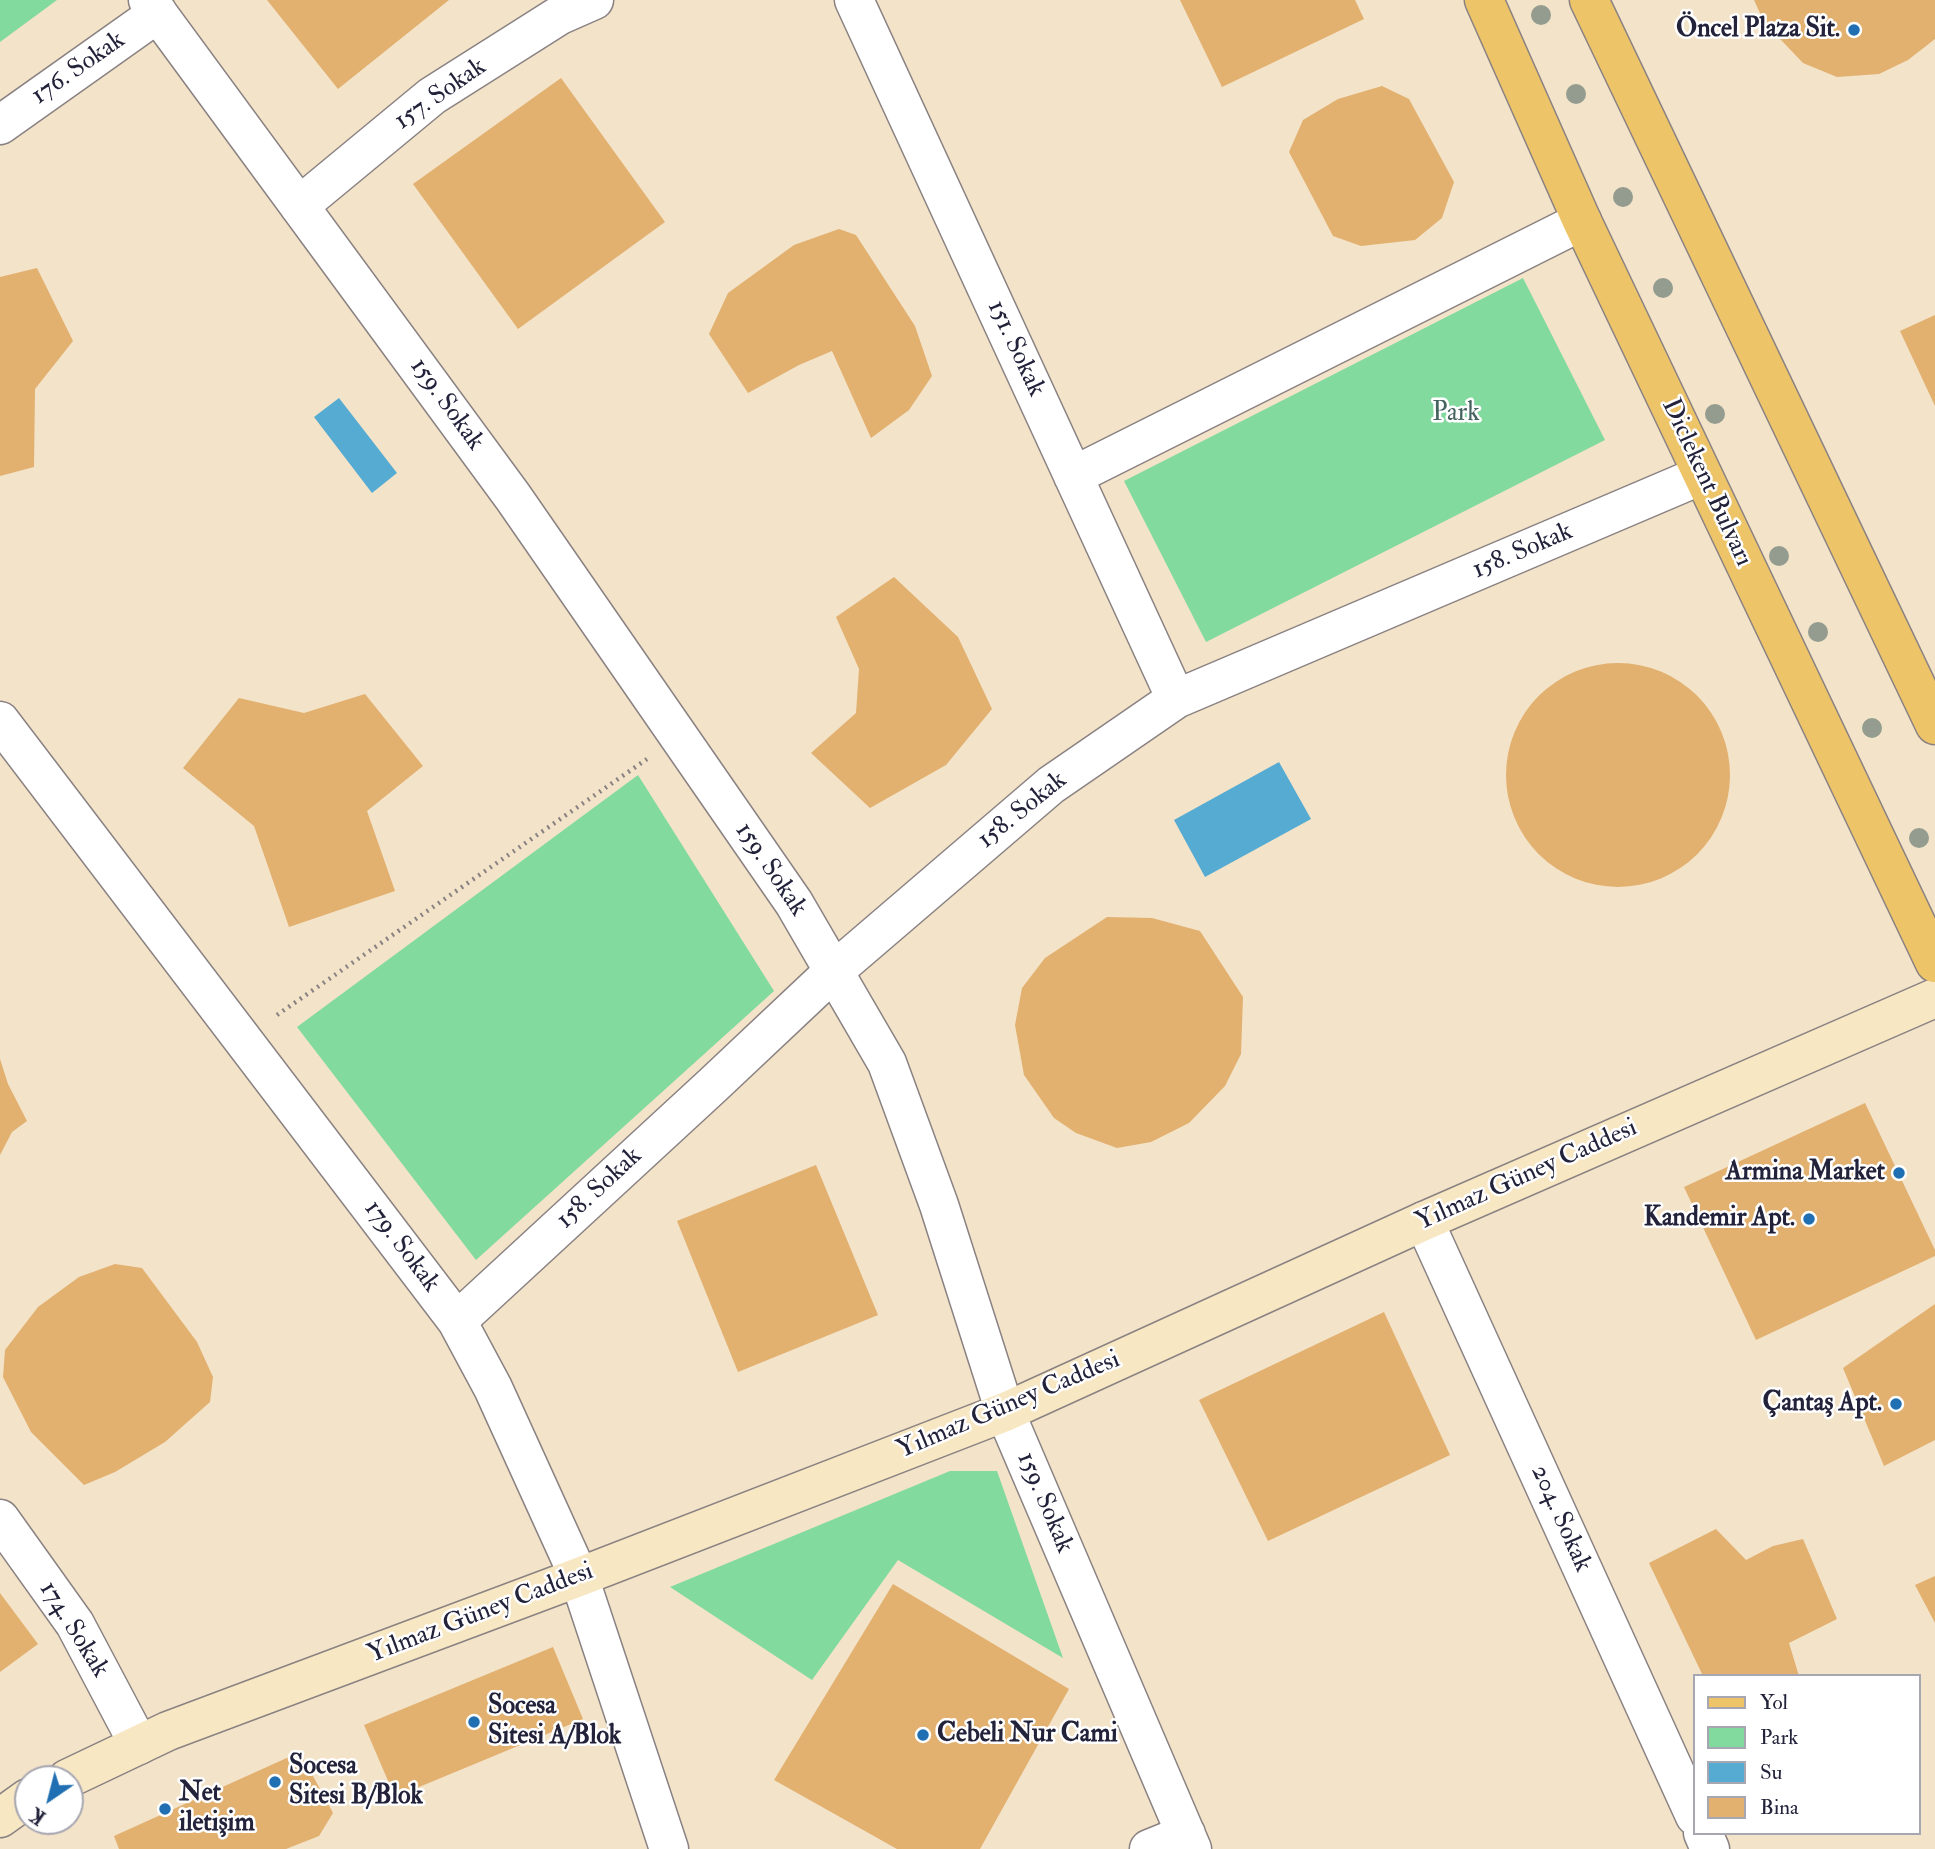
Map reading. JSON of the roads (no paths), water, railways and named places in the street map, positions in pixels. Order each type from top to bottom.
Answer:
[{"type":"main road","name":"Diclekent Bulvarı","points":[[1484,0],[1582,221],[1935,963]]},
{"type":"main road","points":[[1589,0],[1935,725]]},
{"type":"street","name":"157. Sokak","points":[[299,206],[432,96],[560,15],[594,0]]},
{"type":"street","name":"151. Sokak","points":[[854,0],[1176,699]]},
{"type":"street","name":"159. Sokak","points":[[153,7],[513,497],[794,903],[887,1063],[939,1205],[1005,1412],[1189,1842]]},
{"type":"street","name":"176. Sokak","points":[[0,125],[153,7]]},
{"type":"street","points":[[1073,475],[1582,221]]},
{"type":"street","name":"158. Sokak","points":[[457,1321],[834,971],[1051,785],[1176,699],[1702,475]]},
{"type":"street","name":"179. Sokak","points":[[0,721],[457,1321],[493,1388],[579,1577],[669,1849]]},
{"type":"street","name":"Yılmaz Güney Caddesi","points":[[84,1771],[168,1731],[579,1577],[1005,1412],[1424,1221],[1935,998]]},
{"type":"street","name":"204. Sokak","points":[[1424,1221],[1694,1814]]},
{"type":"street","name":"174. Sokak","points":[[0,1519],[75,1624],[139,1745]]},
{"type":"street","points":[[1149,1849],[1189,1842]]},
{"type":"water","points":[[339,398],[397,473],[372,493],[314,417]]},
{"type":"water","points":[[1279,762],[1311,819],[1205,877],[1174,820]]},
{"type":"place","name":"Öncel Plaza Sit.","points":[[1854,30]]},
{"type":"place","name":"Armina Market","points":[[1899,1173]]},
{"type":"place","name":"Kandemir Apt.","points":[[1809,1219]]},
{"type":"place","name":"Çantaş Apt.","points":[[1896,1404]]},
{"type":"place","name":"Socesa Sitesi A/Blok","points":[[474,1722]]},
{"type":"place","name":"Cebeli Nur Cami","points":[[923,1735]]},
{"type":"place","name":"Socesa Sitesi B/Blok","points":[[275,1782]]},
{"type":"place","name":"Net iletişim","points":[[165,1809]]},
{"type":"park label","name":"Park","points":[[1456,414]]}]
